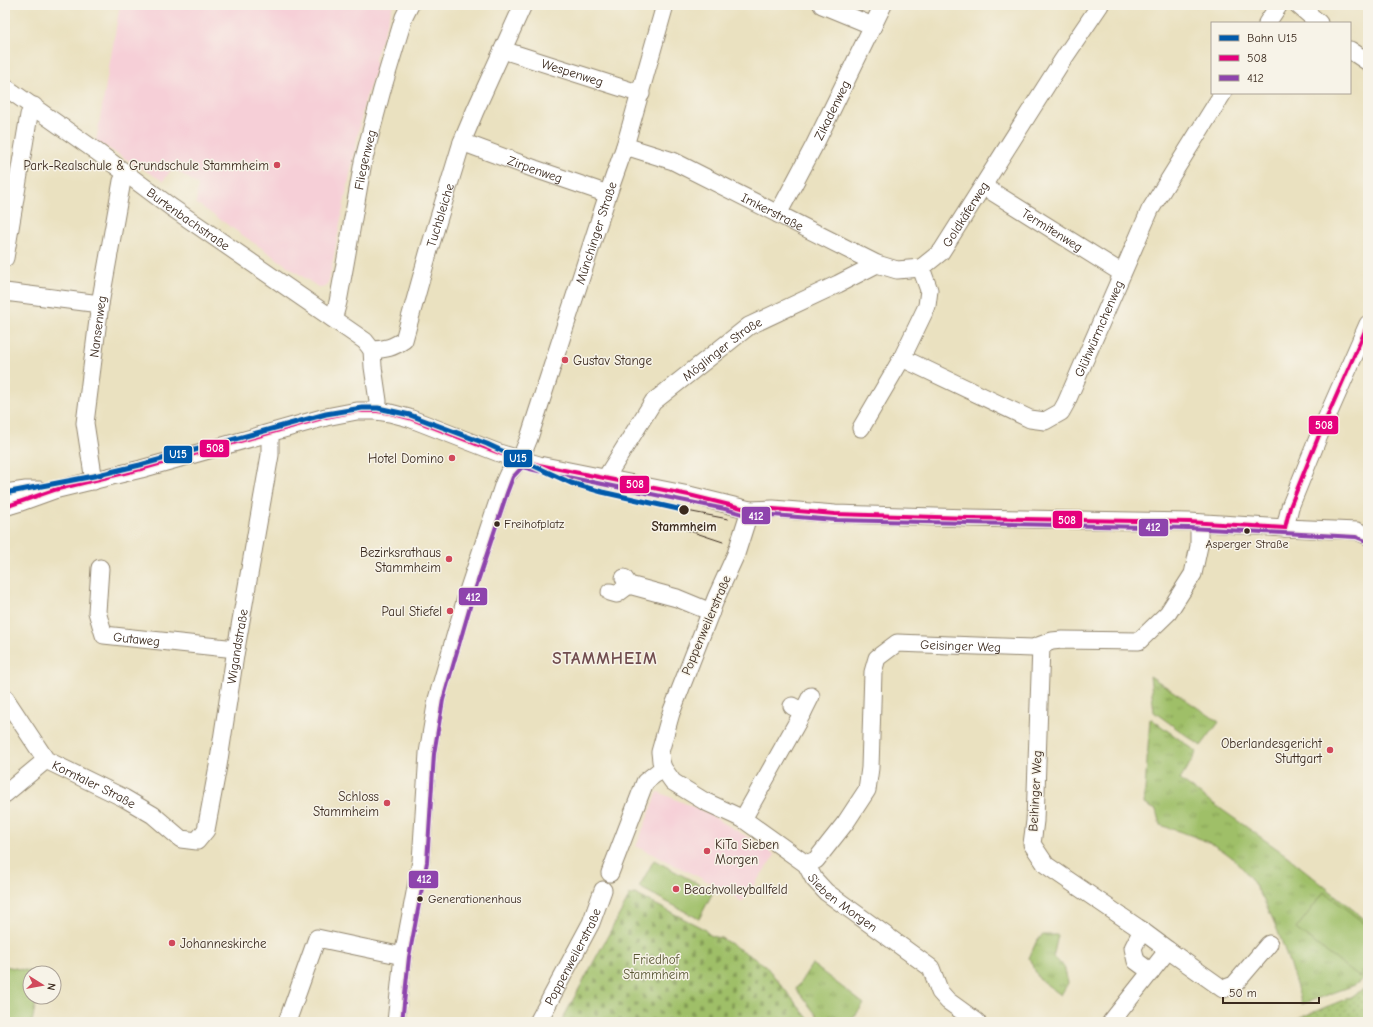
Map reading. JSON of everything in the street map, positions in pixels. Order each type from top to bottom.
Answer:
[{"type":"street","name":"Fliegenweg","points":[[332,318],[335,313],[341,287],[363,162],[382,90],[404,17],[410,5]]},
{"type":"street","name":"Tuchbleiche","points":[[372,350],[389,348],[404,340],[429,250],[462,142],[523,5]]},
{"type":"street","name":"Münchinger Straße","points":[[396,1022],[403,956],[421,862],[428,753],[437,699],[468,591],[501,491],[508,474],[520,460],[529,438],[625,146],[641,94],[665,5]]},
{"type":"street","points":[[822,5],[873,26]]},
{"type":"street","name":"Zikadenweg","points":[[778,214],[814,146],[883,5]]},
{"type":"street","name":"Goldkäferweg","points":[[921,268],[941,252],[1062,61],[1100,5]]},
{"type":"street","points":[[1268,22],[1279,5]]},
{"type":"street","points":[[1298,5],[1318,22]]},
{"type":"street","name":"Wespenweg","points":[[504,50],[641,94]]},
{"type":"street","points":[[1351,51],[1368,62]]},
{"type":"street","name":"Burtenbachstraße","points":[[5,87],[34,106],[171,207],[365,341],[372,350]]},
{"type":"street","name":"Glühwürmchenweg","points":[[902,358],[1030,419],[1045,421],[1061,412],[1095,339],[1150,210],[1222,94]]},
{"type":"street","points":[[5,258],[29,115],[34,106]]},
{"type":"street","name":"Zirpenweg","points":[[462,142],[535,170],[608,194]]},
{"type":"street","name":"Imkerstraße","points":[[625,146],[673,161],[877,264],[897,270],[921,268]]},
{"type":"street","name":"Nansenweg","points":[[94,481],[84,423],[100,304],[122,181],[127,174]]},
{"type":"street","name":"Termitenweg","points":[[983,186],[1122,273]]},
{"type":"street","name":"Möglinger Straße","points":[[605,479],[653,402],[749,326],[877,264]]},
{"type":"street","points":[[861,428],[902,358],[927,306],[929,290],[921,268]]},
{"type":"street","points":[[5,292],[100,304]]},
{"type":"street","points":[[1285,528],[1290,507],[1317,440],[1368,324]]},
{"type":"street","points":[[372,350],[378,401],[377,411]]},
{"type":"street","points":[[5,507],[54,490],[94,481],[270,433],[348,413],[377,411],[410,418],[520,460],[605,479],[689,495],[750,510],[773,509],[835,514],[969,518],[1200,523],[1357,531],[1368,536]]},
{"type":"street","name":"Wigandstraße","points":[[181,839],[197,841],[206,830],[270,455],[270,433]]},
{"type":"street","points":[[5,493],[26,490],[54,490]]},
{"type":"street","name":"Poppenweilerstraße","points":[[663,768],[660,752],[662,740],[672,709],[736,554],[750,510]]},
{"type":"street","name":"Geisinger Weg","points":[[806,864],[816,860],[846,822],[868,790],[873,672],[876,658],[897,643],[1033,648],[1052,641],[1062,640],[1139,641],[1168,613],[1193,574],[1199,546],[1200,523]]},
{"type":"street","name":"Gutaweg","points":[[100,568],[97,612],[104,634],[236,649]]},
{"type":"street","points":[[610,592],[616,594],[626,581],[677,598],[711,612]]},
{"type":"street","name":"Beihinger Weg","points":[[1041,646],[1035,821],[1032,844],[1046,865],[1142,930]]},
{"type":"street","points":[[743,819],[797,709],[811,696]]},
{"type":"street","name":"Korntaler Straße","points":[[5,698],[46,760],[124,798],[153,815],[181,839]]},
{"type":"street","points":[[5,794],[46,760]]},
{"type":"street","points":[[610,873],[645,782],[663,768]]},
{"type":"street","name":"Sieben Morgen","points":[[663,768],[673,782],[690,793],[743,819],[806,864],[814,879],[826,892],[931,968],[940,992],[948,1001],[977,1022]]},
{"type":"street","name":"Poppenweilerstraße","points":[[538,1022],[591,923],[603,890]]},
{"type":"street","points":[[1151,972],[1136,961],[1133,948],[1142,930],[1223,989],[1234,985],[1269,944]]},
{"type":"street","points":[[287,1022],[317,938],[403,956]]},
{"type":"street","points":[[1111,1022],[1168,950]]},
{"type":"shaded area","name":"Park-Realschule & Grundschule Stammheim","points":[[120,5],[393,5],[375,59],[376,68],[364,104],[329,280],[326,286],[322,288],[318,287],[196,203],[198,185],[173,168],[163,181],[96,141]]},
{"type":"shaded area","name":"KiTa Sieben Morgen","points":[[658,792],[705,812],[775,855],[742,902],[723,889],[636,846]]},
{"type":"green space","points":[[1150,676],[1219,722],[1201,746],[1154,712]]},
{"type":"green space","points":[[1150,718],[1197,752],[1180,780],[1286,855],[1368,922],[1368,975],[1355,985],[1302,1004],[1282,942],[1263,898],[1251,879],[1237,863],[1222,850],[1208,842],[1160,825],[1156,810],[1144,804]]},
{"type":"green space","name":"Beachvolleyballfeld","points":[[654,860],[713,892],[699,919],[639,887]]},
{"type":"green space","points":[[1324,892],[1368,926],[1368,965],[1359,977],[1296,929]]},
{"type":"green space","name":"Friedhof Stammheim","points":[[635,894],[704,929],[711,935],[721,938],[765,965],[811,1022],[561,1022],[630,895]]},
{"type":"green space","points":[[1043,935],[1058,935],[1053,958],[1064,966],[1068,983],[1061,995],[1039,979],[1029,958],[1037,940]]},
{"type":"green space","points":[[812,964],[864,1004],[850,1022],[822,1022],[796,989]]},
{"type":"green space","points":[[5,966],[22,970],[22,1005],[35,1005],[32,1022],[5,1022]]},
{"type":"green space","points":[[1368,987],[1368,1022],[1295,1022],[1299,1018],[1348,998]]},
{"type":"tram line","points":[[687,511],[728,519]]},
{"type":"tram line","points":[[681,528],[723,542]]},
{"type":"rail line","name":"U15","points":[[5,493],[94,476],[140,465],[326,414],[362,408],[378,408],[410,415],[487,444],[571,483],[602,492],[687,511]]},
{"type":"transit line","name":"508","points":[[1285,528],[1290,507],[1320,433],[1368,324]]},
{"type":"transit line","name":"508","points":[[5,507],[54,490],[141,469],[326,417],[357,411],[377,411],[409,418],[499,453],[539,465],[689,495],[750,510],[773,509],[835,514],[969,518],[1189,522],[1285,528]]},
{"type":"transit line","name":"412","points":[[402,1022],[409,957],[427,862],[434,754],[443,700],[474,593],[507,493],[513,477],[525,464]]},
{"type":"transit line","name":"412","points":[[518,466],[725,509],[750,516],[773,515],[835,520],[1189,528],[1356,537],[1366,541]]},
{"type":"place","name":"Park-Realschule & Grundschule Stammheim","points":[[277,165]]},
{"type":"place","name":"Gustav Stange","points":[[565,360]]},
{"type":"place","name":"Hotel Domino","points":[[452,458]]},
{"type":"place","name":"Stammheim","points":[[684,510]]},
{"type":"place","name":"Freihofplatz","points":[[497,524]]},
{"type":"place","name":"Asperger Straße","points":[[1247,531]]},
{"type":"place","name":"Bezirksrathaus Stammheim","points":[[449,559]]},
{"type":"place","name":"Paul Stiefel","points":[[450,611]]},
{"type":"place","name":"Oberlandesgericht Stuttgart","points":[[1330,750]]},
{"type":"place","name":"Schloss Stammheim","points":[[387,803]]},
{"type":"place","name":"KiTa Sieben Morgen","points":[[707,851]]},
{"type":"place","name":"Beachvolleyballfeld","points":[[676,889]]},
{"type":"place","name":"Generationenhaus","points":[[420,899]]},
{"type":"place","name":"Johanneskirche","points":[[172,943]]},
{"type":"district","name":"STAMMHEIM","points":[[605,658]]}]
